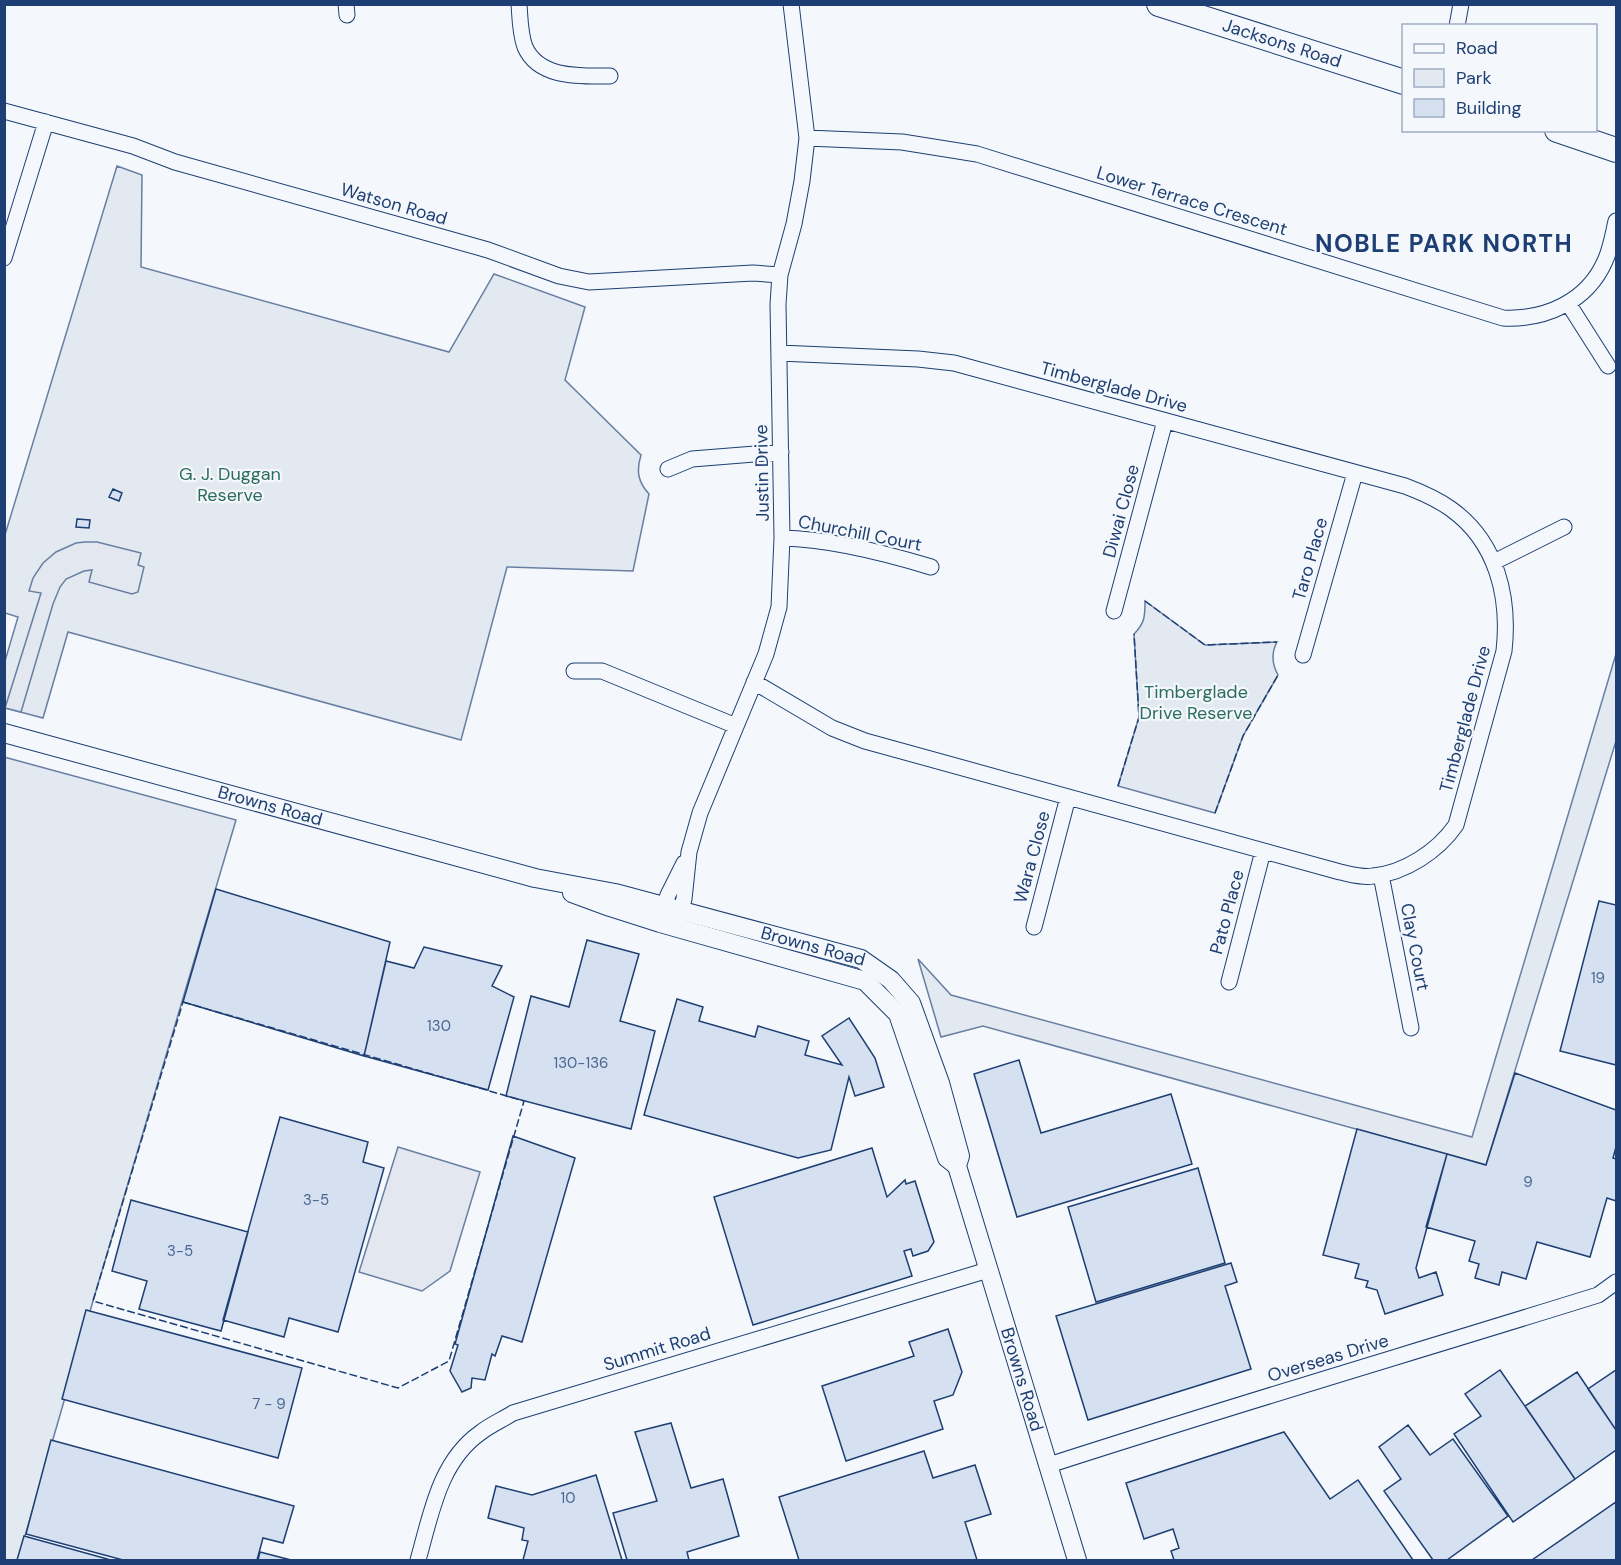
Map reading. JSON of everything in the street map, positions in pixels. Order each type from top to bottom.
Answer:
[{"type":"main road","name":"Jacksons Road","points":[[1159,4],[1402,81]]},
{"type":"main road","points":[[1563,132],[1617,150]]},
{"type":"street","points":[[519,4],[525,48],[542,66],[569,75],[610,76]]},
{"type":"street","name":"Justin Drive","points":[[670,917],[700,813],[766,654],[779,607],[782,538],[780,275],[794,224],[807,138],[791,4]]},
{"type":"street","name":"Watson Road","points":[[4,111],[133,146],[175,162],[488,250],[559,276],[589,282],[753,273],[780,275]]},
{"type":"street","points":[[4,258],[46,122]]},
{"type":"street","name":"Lower Terrace Crescent","points":[[807,138],[902,142],[977,154],[1503,318],[1533,318],[1568,303],[1581,294],[1606,259],[1617,221]]},
{"type":"street","points":[[1568,303],[1608,366]]},
{"type":"street","name":"Timberglade Drive","points":[[754,682],[850,737],[1361,876],[1381,874],[1407,865],[1431,851],[1449,834],[1460,815],[1504,651],[1506,633],[1504,595],[1494,562],[1484,544],[1451,509],[1405,486],[954,363],[918,359],[779,353]]},
{"type":"street","name":"Diwai Close","points":[[1114,611],[1165,422]]},
{"type":"street","points":[[668,469],[692,459],[781,452]]},
{"type":"street","name":"Taro Place","points":[[1303,656],[1355,473]]},
{"type":"street","points":[[1494,562],[1564,527]]},
{"type":"street","name":"Churchill Court","points":[[782,538],[814,540],[905,559],[931,567]]},
{"type":"street","points":[[574,671],[602,671],[736,726]]},
{"type":"street","name":"Browns Road","points":[[4,733],[535,878],[615,893],[670,917],[861,959],[891,980],[911,1003],[940,1083],[960,1156],[957,1166],[1077,1560]]},
{"type":"street","name":"Wara Close","points":[[1034,927],[1068,797]]},
{"type":"street","name":"Pato Place","points":[[1229,982],[1263,851]]},
{"type":"street","name":"Clay Court","points":[[1381,874],[1411,1028]]},
{"type":"street","name":"Summit Road","points":[[418,1560],[438,1489],[456,1456],[479,1433],[513,1413],[988,1270]]},
{"type":"street","name":"Overseas Drive","points":[[1049,1465],[1181,1422],[1342,1375],[1598,1295],[1617,1282]]},
{"type":"green space","name":"G. J. Duggan Reserve","points":[[117,166],[142,175],[141,267],[449,352],[494,274],[585,307],[565,380],[641,455],[639,476],[649,494],[633,571],[507,567],[461,740],[68,632],[43,718],[5,708],[5,661],[18,617],[5,613],[4,538]]},
{"type":"green space","name":"Timberglade Drive Reserve","points":[[1145,601],[1205,645],[1277,642],[1273,658],[1278,675],[1243,736],[1215,813],[1118,786],[1139,717],[1134,634],[1144,619]]},
{"type":"green space","points":[[1616,654],[1616,741],[1486,1165],[983,1026],[941,1037],[918,959],[951,995],[1472,1137]]},
{"type":"green space","points":[[4,757],[236,820],[18,1560],[4,1560]]},
{"type":"shaded area","points":[[97,542],[141,553],[138,565],[144,567],[138,592],[132,594],[89,582],[92,570],[66,579],[53,604],[21,712],[5,708],[41,593],[29,591],[33,578],[43,563],[56,552],[76,543]]},
{"type":"shaded area","points":[[398,1147],[480,1172],[450,1271],[422,1291],[359,1272]]},
{"type":"building","points":[[113,489],[122,493],[119,501],[109,497]]},
{"type":"building","points":[[77,519],[90,520],[89,528],[76,527]]},
{"type":"building","points":[[216,889],[390,942],[364,1056],[183,1002]]},
{"type":"building","points":[[1599,901],[1616,905],[1616,1065],[1560,1051]]},
{"type":"building","points":[[587,940],[639,954],[620,1021],[655,1031],[631,1129],[506,1096],[531,996],[569,1007]]},
{"type":"building","points":[[424,947],[502,966],[492,986],[514,997],[488,1090],[364,1056],[386,961],[414,968]]},
{"type":"building","points":[[677,999],[703,1007],[699,1021],[755,1037],[758,1026],[809,1041],[805,1055],[842,1065],[822,1036],[849,1018],[875,1058],[884,1087],[855,1096],[849,1077],[831,1150],[798,1158],[644,1115]]},
{"type":"building","points":[[1019,1060],[1041,1133],[1171,1094],[1192,1164],[1017,1217],[974,1074]]},
{"type":"building","points":[[1515,1073],[1616,1110],[1616,1147],[1613,1158],[1616,1159],[1616,1201],[1607,1198],[1590,1257],[1537,1242],[1526,1279],[1502,1272],[1499,1285],[1475,1278],[1479,1264],[1469,1261],[1475,1241],[1426,1227],[1447,1154],[1486,1165]]},
{"type":"building","points":[[280,1117],[368,1142],[363,1162],[384,1168],[338,1332],[289,1318],[284,1337],[223,1320]]},
{"type":"building","points":[[1357,1129],[1447,1154],[1416,1268],[1419,1278],[1436,1272],[1443,1295],[1385,1314],[1377,1290],[1366,1287],[1368,1281],[1355,1278],[1359,1264],[1323,1255]]},
{"type":"building","points":[[513,1136],[575,1158],[522,1342],[502,1336],[495,1356],[492,1354],[485,1380],[472,1378],[471,1388],[462,1392],[450,1371],[458,1345],[455,1344]]},
{"type":"building","points":[[872,1148],[887,1197],[905,1180],[906,1184],[915,1181],[934,1242],[928,1251],[913,1256],[911,1249],[904,1251],[912,1276],[753,1325],[714,1197]]},
{"type":"building","points":[[1198,1168],[1225,1263],[1096,1302],[1068,1207]]},
{"type":"building","points":[[131,1200],[248,1232],[221,1331],[139,1309],[147,1281],[112,1271]]},
{"type":"building","points":[[1231,1263],[1237,1282],[1225,1286],[1251,1369],[1088,1420],[1056,1316]]},
{"type":"building","points":[[86,1310],[302,1368],[278,1458],[62,1399]]},
{"type":"building","points":[[948,1329],[962,1372],[953,1395],[934,1401],[943,1429],[846,1461],[822,1386],[914,1356],[909,1342]]},
{"type":"building","points":[[1500,1370],[1575,1479],[1513,1522],[1454,1434],[1481,1416],[1465,1394]]},
{"type":"building","points":[[1616,1370],[1616,1430],[1588,1389]]},
{"type":"building","points":[[1577,1372],[1616,1430],[1616,1450],[1575,1479],[1525,1406]]},
{"type":"building","points":[[671,1423],[691,1488],[723,1479],[739,1536],[687,1552],[689,1560],[627,1560],[613,1513],[657,1501],[635,1432]]},
{"type":"building","points":[[1408,1425],[1430,1455],[1453,1439],[1508,1516],[1447,1560],[1433,1560],[1384,1491],[1401,1479],[1379,1447]]},
{"type":"building","points":[[1284,1432],[1330,1499],[1358,1480],[1413,1560],[1174,1560],[1171,1551],[1179,1548],[1173,1529],[1144,1539],[1126,1483]]},
{"type":"building","points":[[51,1440],[294,1506],[283,1543],[263,1538],[257,1560],[123,1560],[26,1534]]},
{"type":"building","points":[[924,1451],[933,1478],[975,1465],[991,1514],[965,1522],[977,1560],[799,1560],[779,1497]]},
{"type":"building","points":[[596,1475],[622,1560],[523,1560],[528,1541],[522,1540],[524,1528],[488,1518],[496,1486],[532,1495]]},
{"type":"building","points":[[1616,1502],[1616,1560],[1532,1560]]},
{"type":"building","points":[[24,1536],[111,1560],[17,1560]]},
{"type":"building","points":[[260,1552],[291,1560],[258,1560]]},
{"type":"fence","points":[[1145,601],[1205,645],[1277,642]]},
{"type":"fence","points":[[1118,786],[1139,717],[1134,634]]},
{"type":"fence","points":[[1215,813],[1243,736],[1278,675]]},
{"type":"fence","points":[[183,1002],[524,1101],[449,1361],[398,1388],[93,1301],[183,1002]]},
{"type":"district","name":"NOBLE PARK NORTH","points":[[1444,244]]}]
